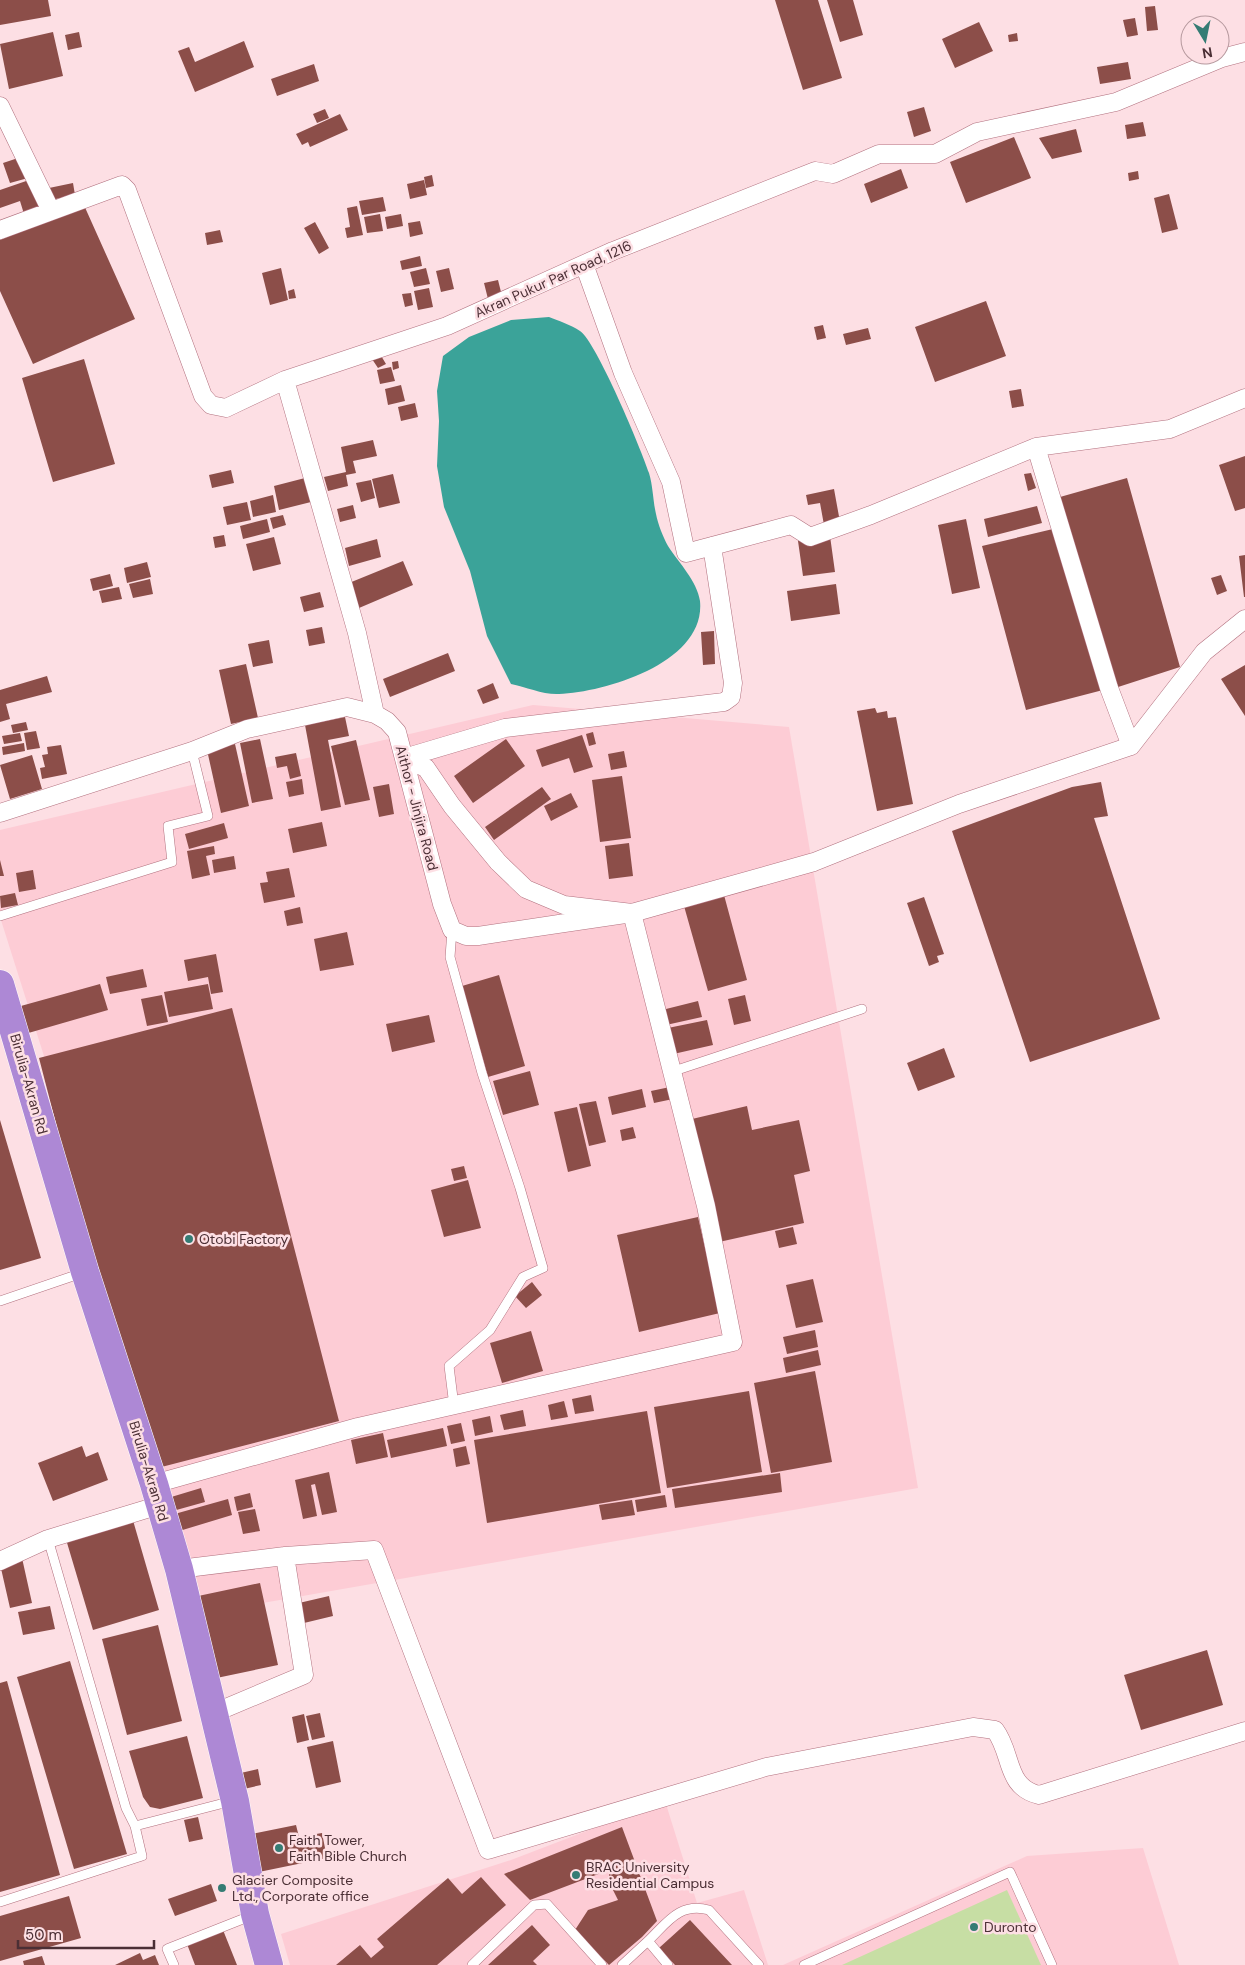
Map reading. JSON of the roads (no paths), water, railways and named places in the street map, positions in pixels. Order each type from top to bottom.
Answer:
[{"type":"highway","name":"Birulia-Akran Rd","points":[[2,997],[85,1272],[157,1494],[179,1569],[235,1801],[255,1914],[269,1965]]},
{"type":"street","name":"Akran Pukur Par Road, 1216","points":[[0,230],[112,187],[122,185],[127,190],[203,396],[211,405],[226,408],[285,380],[447,326],[584,264],[815,171],[833,174],[880,154],[935,154],[977,132],[1116,102],[1222,58],[1245,52]]},
{"type":"street","points":[[0,106],[51,211]]},
{"type":"street","points":[[584,264],[623,373],[671,482],[686,553],[791,525],[810,537],[1036,447],[1170,429],[1245,398]]},
{"type":"street","points":[[285,380],[357,633],[375,714]]},
{"type":"street","points":[[1036,447],[1108,688],[1131,746]]},
{"type":"street","points":[[404,758],[505,728],[724,702],[731,696],[733,683],[712,546]]},
{"type":"street","points":[[452,930],[466,936],[478,936],[632,913],[814,862],[959,804],[1131,746],[1204,652],[1245,619]]},
{"type":"street","name":"Aithor - Jinjira Road","points":[[0,813],[192,751],[247,729],[347,707],[375,714],[387,721],[397,732],[442,904],[452,930]]},
{"type":"street","points":[[404,758],[426,768],[452,806],[498,862],[526,889],[564,905],[632,913]]},
{"type":"street","points":[[0,1561],[157,1494],[358,1427],[733,1342],[706,1206],[632,913]]},
{"type":"street","points":[[179,1569],[284,1556],[374,1550],[488,1850],[766,1767],[973,1727],[995,1730],[1003,1740],[1014,1780],[1025,1792],[1039,1795],[1245,1731]]},
{"type":"street","points":[[214,1713],[304,1675],[284,1556]]},
{"type":"lane","points":[[0,916],[172,862],[168,826],[208,816],[192,751]]},
{"type":"lane","points":[[452,930],[450,957],[482,1072],[520,1188],[543,1268],[523,1277],[490,1330],[449,1366],[454,1406]]},
{"type":"lane","points":[[671,1072],[862,1009]]},
{"type":"lane","points":[[0,1300],[85,1272]]},
{"type":"lane","points":[[0,1902],[142,1856],[135,1826],[126,1808],[48,1539]]},
{"type":"lane","points":[[135,1826],[235,1801]]},
{"type":"lane","points":[[804,1965],[1010,1872],[1052,1965]]},
{"type":"lane","points":[[472,1965],[534,1905],[540,1903],[547,1904],[602,1965]]},
{"type":"lane","points":[[622,1965],[678,1912],[690,1907],[700,1907],[709,1910],[759,1965]]},
{"type":"lane","points":[[174,1965],[167,1949],[255,1914]]},
{"type":"lane","points":[[648,1941],[668,1965]]},
{"type":"water","points":[[549,317],[580,331],[597,354],[645,461],[657,518],[663,535],[668,546],[695,586],[700,601],[698,622],[687,641],[671,657],[650,670],[626,680],[579,692],[559,694],[541,692],[511,684],[487,636],[470,571],[444,507],[437,466],[439,421],[437,391],[443,356],[469,337],[511,320]]},
{"type":"place","name":"Otobi Factory","points":[[189,1239]]},
{"type":"place","name":"Faith Tower, Faith Bible Church","points":[[279,1848]]},
{"type":"place","name":"BRAC University Residential Campus","points":[[576,1875]]},
{"type":"place","name":"Glacier Composite Ltd., Corporate office","points":[[222,1888]]},
{"type":"place","name":"Duronto","points":[[974,1927]]}]
